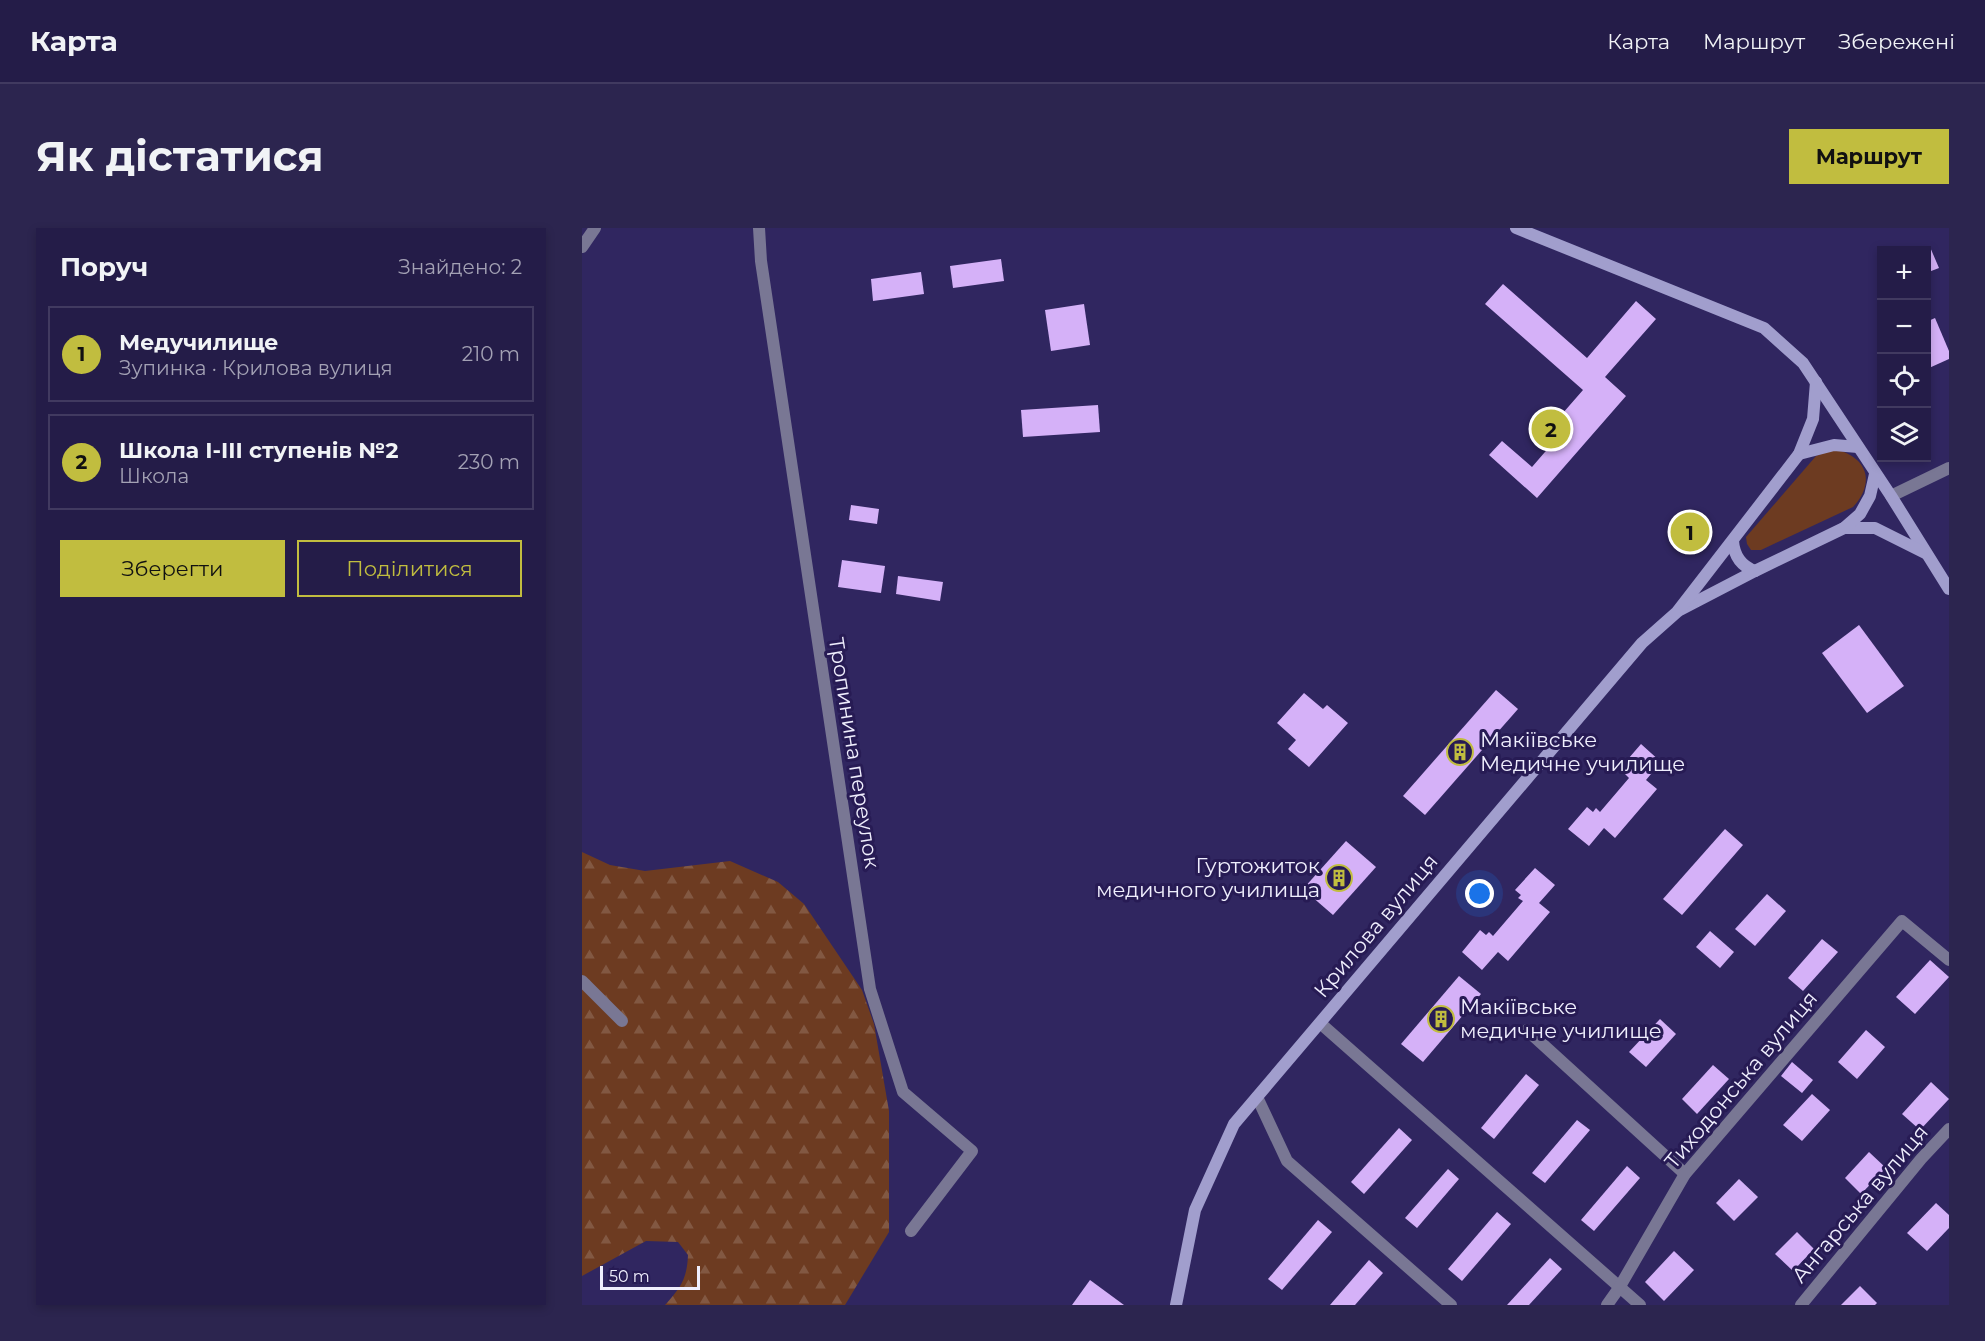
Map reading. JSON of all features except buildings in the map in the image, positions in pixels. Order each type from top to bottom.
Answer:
[{"type":"main road","points":[[1516,228],[1764,328],[1803,363],[1949,589]]},
{"type":"main road","points":[[1677,612],[1799,454],[1813,419],[1816,382]]},
{"type":"main road","points":[[1799,454],[1834,445],[1858,447]]},
{"type":"main road","points":[[1677,612],[1844,528],[1860,514],[1870,496],[1875,474]]},
{"type":"main road","points":[[1844,528],[1875,528],[1926,554]]},
{"type":"main road","points":[[1733,541],[1734,552],[1747,568],[1755,571]]},
{"type":"main road","name":"Крилова вулиця","points":[[1176,1305],[1196,1210],[1234,1124],[1642,643],[1677,612]]},
{"type":"street","points":[[582,247],[595,228]]},
{"type":"street","name":"Тропинина переулок","points":[[759,228],[760,261],[870,989],[903,1092],[972,1152],[911,1231]]},
{"type":"street","points":[[1891,496],[1949,468]]},
{"type":"street","name":"Тиходонська вулиця","points":[[1606,1305],[1619,1288],[1685,1174],[1902,921],[1949,960]]},
{"type":"street","points":[[582,981],[622,1021]]},
{"type":"street","points":[[1320,1023],[1640,1305]]},
{"type":"street","points":[[1527,1030],[1685,1174]]},
{"type":"street","points":[[1257,1097],[1287,1161],[1451,1305]]},
{"type":"street","name":"Ангарська вулиця","points":[[1801,1305],[1921,1159],[1949,1129]]},
{"type":"green space","points":[[1835,449],[1855,458],[1865,472],[1864,489],[1853,507],[1761,550],[1751,550],[1746,537],[1816,456]]},
{"type":"green space","points":[[582,852],[610,865],[645,871],[730,861],[778,882],[804,904],[862,990],[874,1024],[889,1111],[889,1232],[845,1305],[665,1305],[685,1277],[688,1255],[678,1242],[646,1241],[582,1276]]},
{"type":"place","name":"Школа I-III ступенів №2","points":[[1551,429]]},
{"type":"place","name":"Медучилище","points":[[1690,532]]},
{"type":"place","name":"Макіївське Медичне училище","points":[[1460,752]]},
{"type":"place","name":"Гуртожиток медичного училища","points":[[1339,878]]},
{"type":"place","name":"Макіївське медичне училище","points":[[1441,1019]]}]
